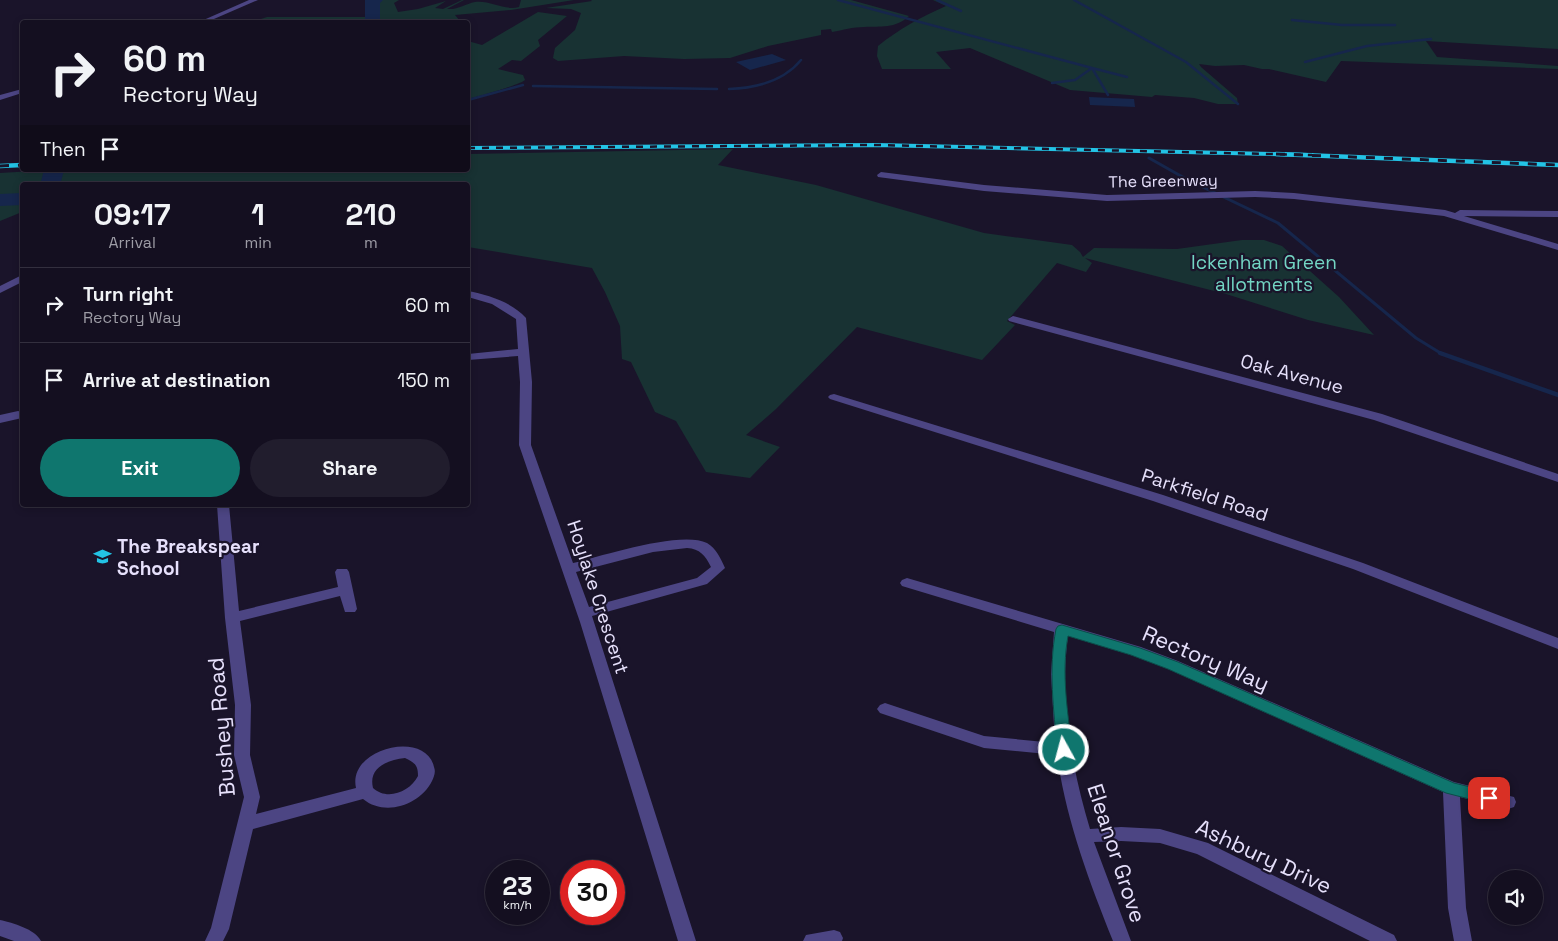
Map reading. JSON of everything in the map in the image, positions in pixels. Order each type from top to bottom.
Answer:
[{"type":"street","points":[[207,20],[255,0]]},
{"type":"street","points":[[0,98],[20,92]]},
{"type":"street","name":"The Greenway","points":[[882,174],[984,188],[1078,196],[1161,198],[1225,194],[1280,195],[1444,213],[1558,214]]},
{"type":"street","name":"The Greenway","points":[[1444,213],[1558,247]]},
{"type":"street","points":[[0,290],[20,279]]},
{"type":"street","name":"Hoylake Crescent","points":[[470,294],[506,305],[521,318],[526,382],[525,445],[584,613],[688,941]]},
{"type":"street","name":"Oak Avenue","points":[[1013,319],[1378,417],[1558,478]]},
{"type":"street","points":[[470,357],[523,352]]},
{"type":"street","name":"Parkfield Road","points":[[834,397],[1158,498],[1358,566],[1558,644]]},
{"type":"street","points":[[0,419],[18,415]]},
{"type":"street","name":"Bushey Road","points":[[214,941],[220,929],[252,797],[242,755],[243,705],[232,618],[224,507]]},
{"type":"street","points":[[569,569],[670,545],[700,545],[713,556],[718,568],[702,581],[584,613]]},
{"type":"street","points":[[342,572],[350,609]]},
{"type":"street","name":"Rectory Way","points":[[907,583],[1136,651],[1173,665],[1452,788],[1508,802]]},
{"type":"street","points":[[232,618],[345,590]]},
{"type":"street","name":"Eleanor Grove","points":[[1062,629],[1058,652],[1058,679],[1064,750],[1084,836],[1122,941]]},
{"type":"street","points":[[885,709],[984,742],[1064,750]]},
{"type":"street","points":[[1452,788],[1457,908],[1463,941]]},
{"type":"street","points":[[246,824],[365,792]]},
{"type":"street","name":"Ashbury Drive","points":[[1084,836],[1150,835],[1182,841],[1202,848],[1388,941]]},
{"type":"street","points":[[0,928],[9,930],[32,941]]},
{"type":"street","points":[[812,941],[834,938]]},
{"type":"green space","points":[[370,0],[399,0],[394,3],[398,12],[418,9],[446,1],[435,8],[443,9],[462,0],[464,0],[447,9],[458,8],[475,2],[486,2],[513,8],[519,7],[521,0],[574,0],[511,10],[455,15],[459,20],[258,20],[267,17],[365,17],[367,3]]},
{"type":"green space","points":[[591,0],[851,0],[909,16],[898,23],[888,26],[832,32],[831,29],[821,30],[821,35],[768,46],[730,58],[684,59],[624,56],[558,61],[553,58],[555,48],[575,30],[581,13],[571,9],[546,8]]},
{"type":"green space","points":[[933,0],[1558,0],[1558,49],[1426,41],[1437,57],[1558,66],[1558,69],[1341,61],[1326,82],[1244,65],[1215,66],[1199,64],[1237,98],[1238,104],[1218,104],[1194,98],[1155,95],[1152,97],[1070,90],[970,48],[936,52],[951,69],[882,69],[877,56],[878,46],[910,24],[946,6]]},
{"type":"green space","points":[[538,12],[567,16],[538,40],[540,46],[521,61],[512,60],[498,69],[523,75],[525,80],[470,98],[470,42],[482,45]]},
{"type":"green space","name":"Ickenham Green allotments","points":[[733,149],[718,165],[816,185],[984,233],[1072,245],[1083,257],[1094,248],[1177,249],[1242,240],[1264,240],[1282,246],[1339,297],[1374,335],[1308,320],[1226,294],[1085,258],[1092,263],[1086,272],[1057,263],[1007,321],[1015,325],[982,360],[857,327],[776,409],[746,435],[780,447],[750,478],[706,472],[676,421],[655,412],[631,362],[622,359],[620,326],[592,268],[470,247],[470,182],[20,182],[20,213],[0,221],[0,173],[470,172],[470,154]]},
{"type":"water","points":[[772,54],[786,60],[750,70],[736,62]]},
{"type":"water","points":[[1089,97],[1134,99],[1135,107],[1090,105]]},
{"type":"waterway","points":[[372,20],[372,1],[376,0]]},
{"type":"waterway","points":[[838,0],[1092,68]]},
{"type":"waterway","points":[[937,0],[961,11]]},
{"type":"waterway","points":[[1074,0],[1186,62],[1238,104]]},
{"type":"waterway","points":[[1292,20],[1342,25],[1395,25]]},
{"type":"waterway","points":[[1305,62],[1367,46],[1431,39]]},
{"type":"waterway","points":[[729,89],[759,85],[777,79],[794,68],[801,60]]},
{"type":"waterway","points":[[1052,83],[1075,80],[1092,68]]},
{"type":"waterway","points":[[1092,68],[1127,77]]},
{"type":"waterway","points":[[1092,68],[1108,95]]},
{"type":"waterway","points":[[470,99],[523,85]]},
{"type":"waterway","points":[[533,86],[717,89]]},
{"type":"waterway","points":[[1149,158],[1188,180],[1278,223],[1416,338],[1441,353]]},
{"type":"waterway","points":[[51,182],[53,172]]},
{"type":"waterway","points":[[0,200],[20,199]]},
{"type":"waterway","points":[[1441,353],[1558,395]]},
{"type":"railway","points":[[470,148],[877,145],[1287,154]]},
{"type":"railway","points":[[1276,154],[1287,154]]},
{"type":"railway","points":[[1287,154],[1312,155]]},
{"type":"railway","points":[[1287,154],[1558,165]]},
{"type":"railway","points":[[0,166],[20,165]]},
{"type":"place","name":"The Breakspear School","points":[[103,557]]},
{"type":"route","points":[[1064,750],[1058,679],[1058,652],[1062,629],[1136,651],[1173,665],[1452,788],[1489,798]]}]
